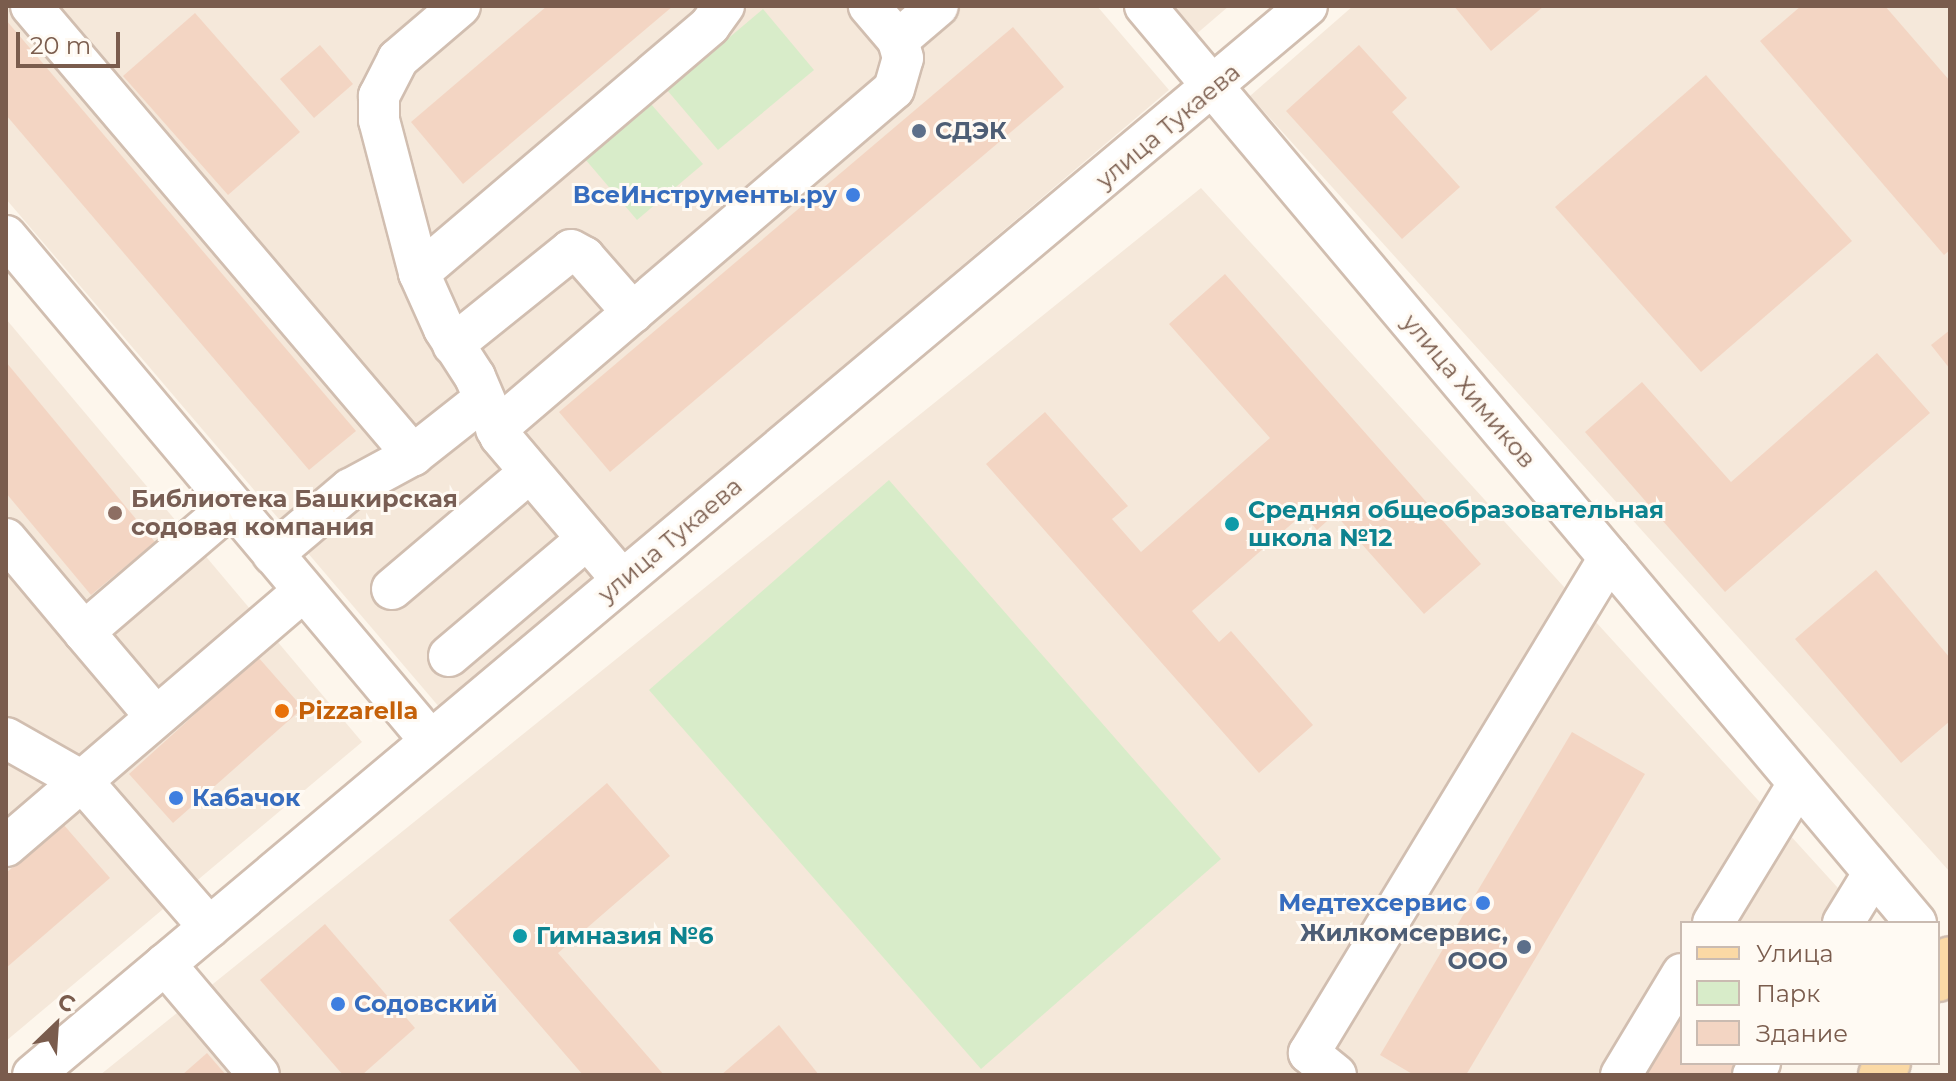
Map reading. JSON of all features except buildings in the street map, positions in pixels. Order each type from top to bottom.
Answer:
[{"type":"street","points":[[460,6],[398,59],[379,96],[379,120],[419,273],[490,414],[530,472],[622,580]]},
{"type":"street","points":[[419,273],[710,25],[724,6]]},
{"type":"street","points":[[273,554],[350,489],[490,414],[633,313],[884,100],[901,74],[898,40],[869,6]]},
{"type":"street","points":[[898,40],[938,6]]},
{"type":"street","name":"улица Химиков","points":[[1145,6],[1914,921]]},
{"type":"street","name":"улица Тукаева","points":[[33,1075],[430,740],[1215,87],[1307,6]]},
{"type":"street","points":[[45,11],[413,455]]},
{"type":"street","points":[[6,236],[430,740]]},
{"type":"street","points":[[453,345],[571,250],[584,257],[633,313]]},
{"type":"street","points":[[392,589],[530,472]]},
{"type":"street","points":[[84,632],[232,505]]},
{"type":"street","points":[[6,539],[156,717]]},
{"type":"street","points":[[449,656],[587,539]]},
{"type":"street","points":[[1336,1075],[1309,1053],[1609,558]]},
{"type":"street","points":[[6,846],[304,591]]},
{"type":"street","points":[[6,738],[82,781],[209,927]]},
{"type":"street","points":[[1714,921],[1798,784]]},
{"type":"street","points":[[1844,921],[1873,874]]},
{"type":"street","points":[[165,964],[259,1075]]},
{"type":"street","points":[[1621,1075],[1680,977]]},
{"type":"shaded area","points":[[6,6],[1097,6],[1169,90],[440,708],[6,199]]},
{"type":"shaded area","points":[[1169,6],[1229,6],[1194,36]]},
{"type":"shaded area","points":[[1353,6],[1950,6],[1950,872],[1250,96]]},
{"type":"shaded area","points":[[1201,188],[1868,921],[1680,921],[1680,1065],[1783,1065],[1777,1075],[100,1075]]},
{"type":"shaded area","points":[[6,319],[362,742],[6,1041]]},
{"type":"green space","points":[[763,9],[814,70],[718,150],[667,90]]},
{"type":"green space","points":[[651,104],[703,164],[637,220],[585,159]]},
{"type":"green space","points":[[889,480],[1221,859],[981,1069],[649,690]]},
{"type":"place","name":"СДЭК","points":[[919,131]]},
{"type":"place","name":"ВсеИнструменты.ру","points":[[853,195]]},
{"type":"place","name":"Библиотека Башкирская содовая компания","points":[[115,513]]},
{"type":"place","name":"Средняя общеобразовательная школа №12","points":[[1232,524]]},
{"type":"place","name":"Pizzarella","points":[[282,711]]},
{"type":"place","name":"Кабачок","points":[[176,798]]},
{"type":"place","name":"Медтехсервис","points":[[1483,903]]},
{"type":"place","name":"Гимназия №6","points":[[520,936]]},
{"type":"place","name":"Жилкомсервис, ООО","points":[[1524,947]]},
{"type":"place","name":"Содовский","points":[[338,1004]]}]
